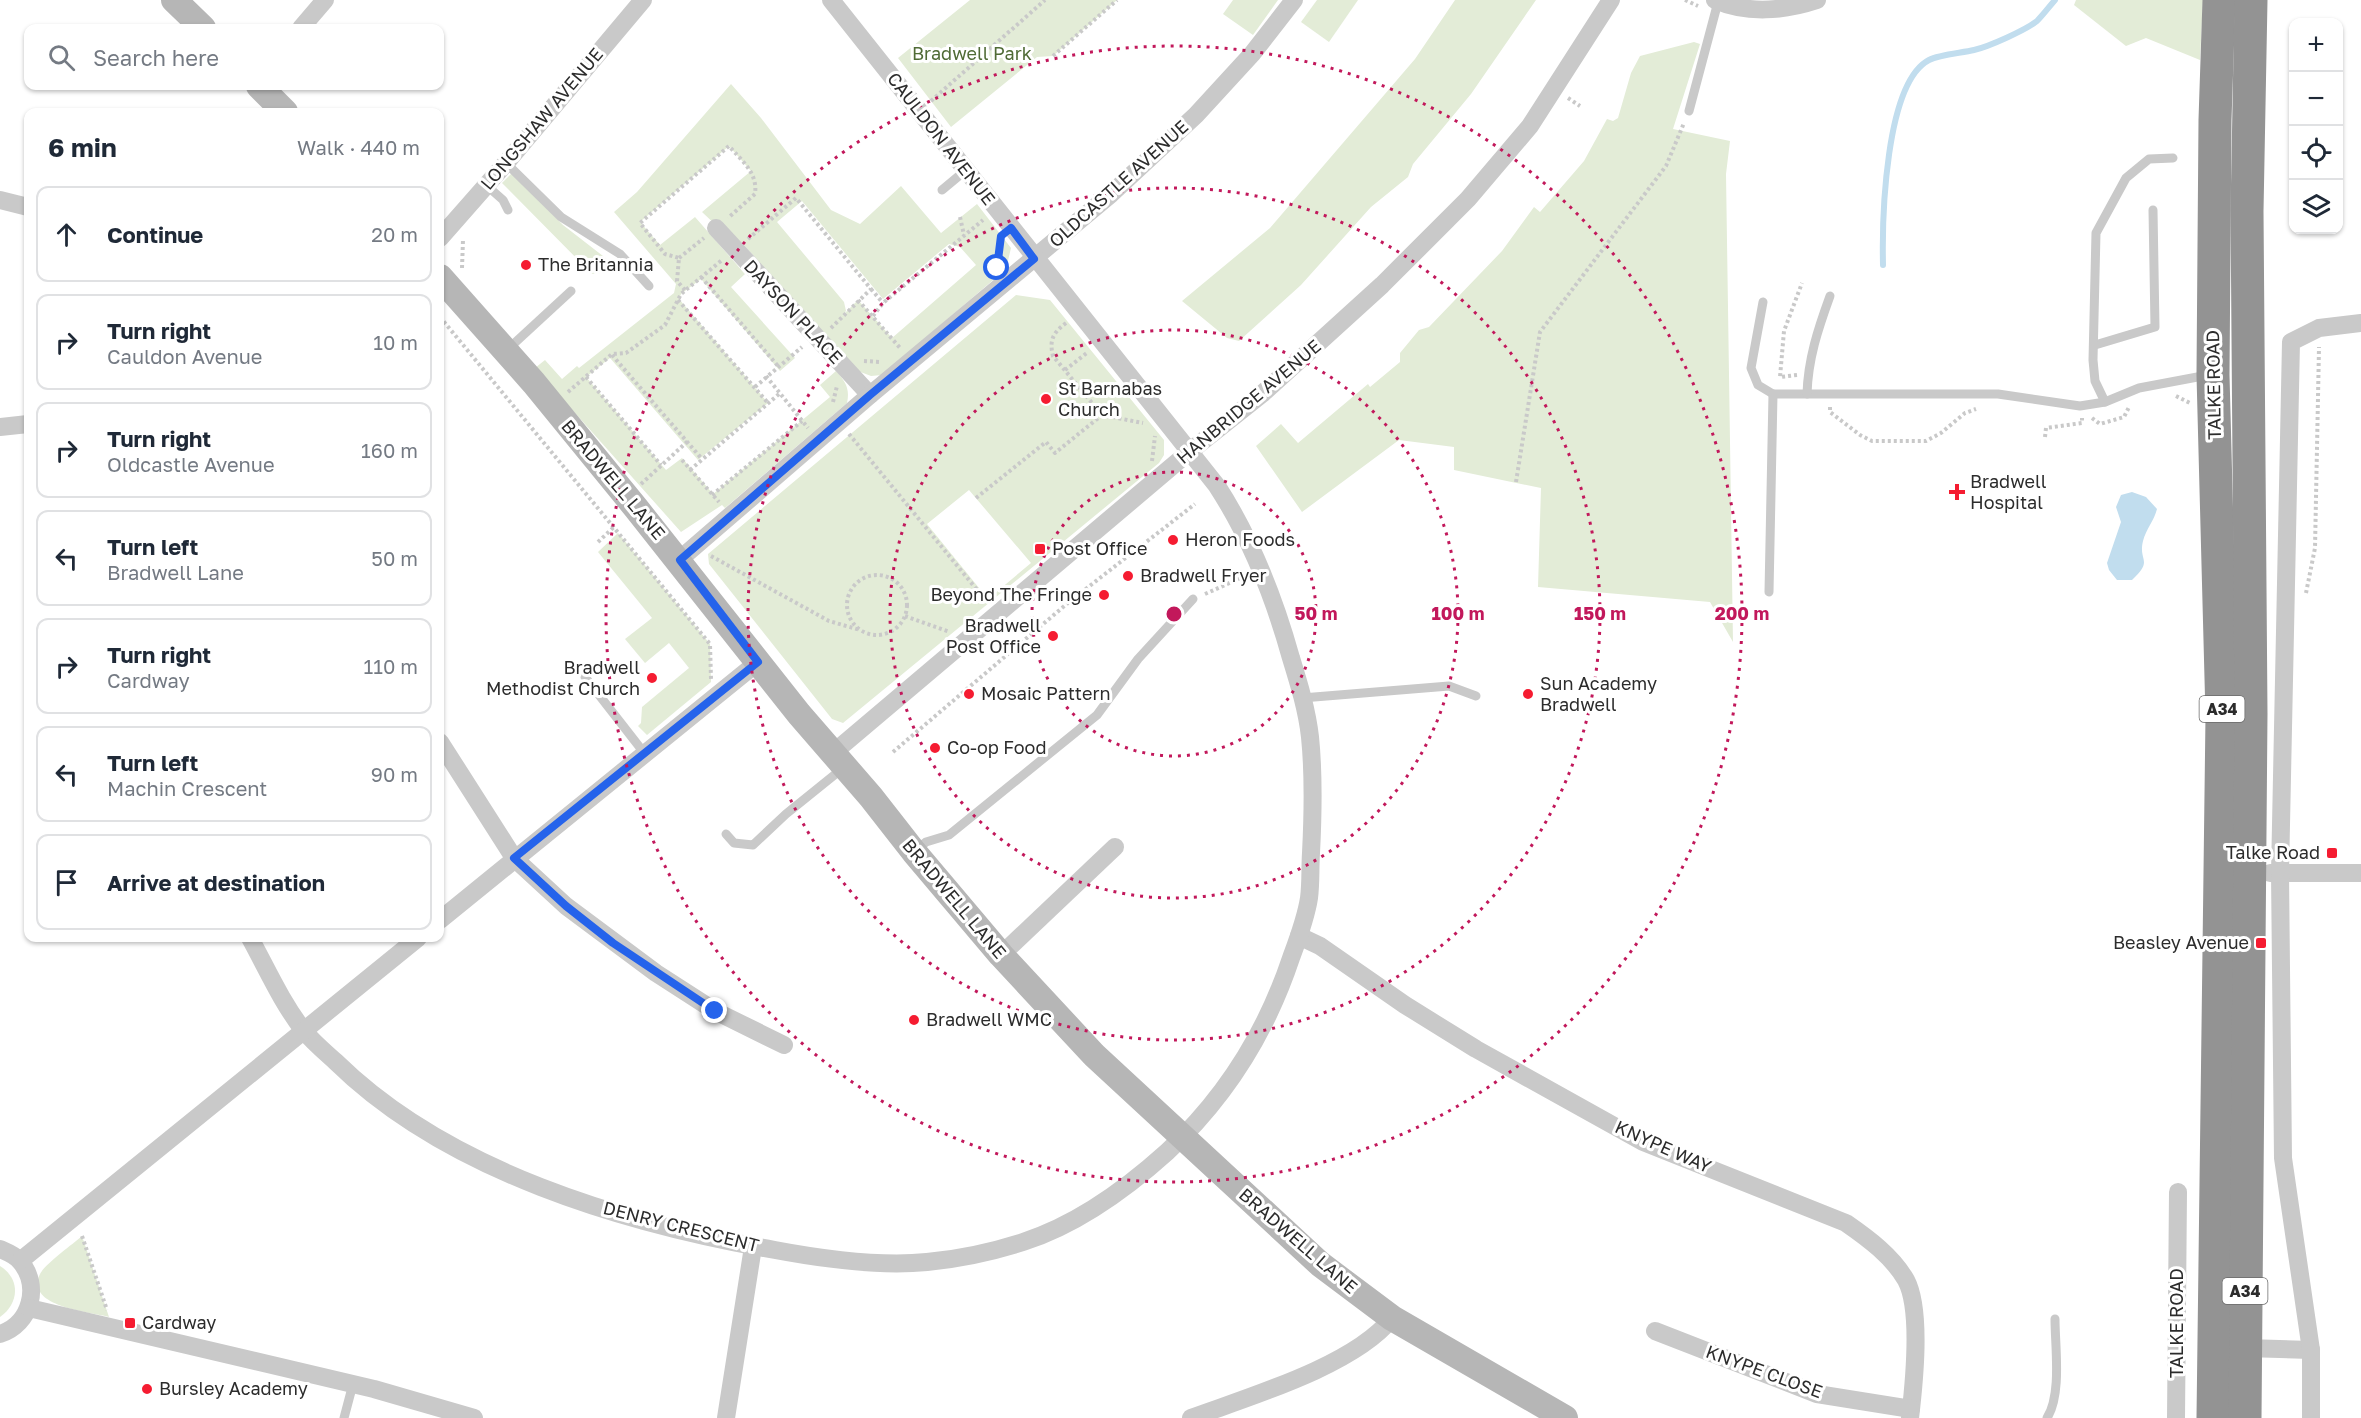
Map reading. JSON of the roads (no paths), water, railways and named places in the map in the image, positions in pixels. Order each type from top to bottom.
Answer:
[{"type":"highway","name":"TALKE ROAD","points":[[2213,1418],[2250,872],[2222,716],[2213,375],[2215,120],[2219,0]]},
{"type":"highway","name":"TALKE ROAD","points":[[2245,1418],[2251,701],[2247,211],[2251,0]]},
{"type":"highway","points":[[2213,375],[2236,376],[2239,373],[2247,211]]},
{"type":"highway","name":"TALKE ROAD","points":[[2234,1418],[2245,1358]]},
{"type":"street","points":[[174,0],[199,24]]},
{"type":"street","points":[[304,24],[325,0]]},
{"type":"street","name":"LONGSHAW AVENUE","points":[[444,233],[643,0]]},
{"type":"street","name":"CAULDON AVENUE","points":[[831,0],[921,111],[1011,228],[1034,259],[1070,316],[1101,342],[1190,452],[1228,504],[1262,569],[1282,624],[1309,733],[1314,808],[1309,898],[1282,986],[1254,1044],[1209,1109],[1182,1138]]},
{"type":"street","name":"OLDCASTLE AVENUE","points":[[680,560],[818,440],[847,430],[870,395],[1111,194],[1196,114],[1252,54],[1294,0]]},
{"type":"street","name":"HANBRIDGE AVENUE","points":[[839,760],[968,638],[997,615],[1015,591],[1262,394],[1382,285],[1468,199],[1530,126],[1611,0]]},
{"type":"street","points":[[1717,1],[1758,10],[1800,6],[1817,0]]},
{"type":"street","points":[[263,90],[281,108]]},
{"type":"street","points":[[0,200],[24,206]]},
{"type":"street","name":"DAYSON PLACE","points":[[716,228],[732,252],[817,337],[870,395]]},
{"type":"street","name":"BRADWELL LANE","points":[[451,274],[505,351],[680,560],[799,714],[1001,955],[1094,1055],[1320,1264],[1392,1318],[1564,1418]]},
{"type":"street","name":"TALKE ROAD","points":[[2250,872],[2285,608],[2291,342],[2319,328],[2361,323]]},
{"type":"street","points":[[0,427],[24,424]]},
{"type":"street","points":[[444,917],[758,662]]},
{"type":"street","points":[[444,748],[514,858],[566,906],[656,973],[715,1011],[784,1045]]},
{"type":"street","points":[[1001,955],[1115,847]]},
{"type":"street","points":[[2311,1418],[2311,1350],[2283,1158],[2250,872],[2361,873]]},
{"type":"street","name":"KNYPE WAY","points":[[1299,936],[1320,946],[1405,1005],[1476,1048],[1643,1142],[1846,1223],[1873,1241],[1906,1281],[1914,1309],[1910,1413]]},
{"type":"street","name":"DENRY CRESCENT","points":[[252,942],[304,1032],[351,1077],[393,1109],[449,1144],[495,1167],[552,1191],[699,1236],[812,1257],[865,1261],[923,1263],[976,1254],[1027,1241],[1078,1218],[1142,1175],[1182,1138]]},
{"type":"street","points":[[20,1261],[413,942]]},
{"type":"street","name":"TALKE ROAD","points":[[2176,1418],[2178,1192]]},
{"type":"street","points":[[726,1418],[753,1246]]},
{"type":"street","points":[[0,1249],[20,1261],[28,1274],[32,1289],[29,1308],[21,1321],[9,1331],[0,1334]]},
{"type":"street","points":[[29,1308],[353,1384],[474,1418]]},
{"type":"street","points":[[1191,1418],[1300,1377],[1341,1357],[1382,1331],[1392,1318]]},
{"type":"street","name":"KNYPE CLOSE","points":[[1654,1331],[1817,1394],[1910,1413]]},
{"type":"street","points":[[2245,1358],[2311,1350]]},
{"type":"lane","points":[[1689,111],[1717,1]]},
{"type":"lane","points":[[2105,402],[2095,381],[2096,233],[2126,178],[2150,159],[2173,158]]},
{"type":"lane","points":[[506,163],[561,217],[620,254],[649,286]]},
{"type":"lane","points":[[942,190],[966,170]]},
{"type":"lane","points":[[486,185],[503,200],[508,210]]},
{"type":"lane","points":[[2095,345],[2155,327],[2153,210]]},
{"type":"lane","points":[[505,351],[571,291]]},
{"type":"lane","points":[[1807,394],[1815,337],[1830,296]]},
{"type":"lane","points":[[1763,302],[1751,368],[1758,386],[1773,394],[1998,394],[2080,406],[2105,402],[2139,388],[2213,375]]},
{"type":"lane","points":[[1770,592],[1773,394]]},
{"type":"lane","points":[[914,852],[926,842],[949,835],[1097,715],[1138,659],[1193,599]]},
{"type":"lane","points":[[585,677],[645,754]]},
{"type":"lane","points":[[1302,698],[1449,686],[1476,696]]},
{"type":"lane","points":[[726,834],[734,843],[753,845],[839,760]]},
{"type":"lane","points":[[2047,1418],[2056,1395],[2055,1319]]},
{"type":"lane","points":[[344,1418],[353,1384]]},
{"type":"water","points":[[2132,492],[2146,497],[2157,509],[2143,541],[2144,564],[2142,568],[2132,580],[2117,580],[2109,570],[2107,563],[2121,522],[2116,507],[2121,495]]},
{"type":"waterway","points":[[1883,265],[1889,154],[1903,95],[1914,74],[1934,58],[1980,48],[2007,38],[2037,21],[2055,0]]},
{"type":"place","name":"The Britannia","points":[[526,265]]},
{"type":"place","name":"St Barnabas Church","points":[[1046,399]]},
{"type":"place","name":"Bradwell Hospital","points":[[1957,492]]},
{"type":"place","name":"Heron Foods","points":[[1173,540]]},
{"type":"place","name":"Post Office","points":[[1040,549]]},
{"type":"place","name":"Bradwell Fryer","points":[[1128,576]]},
{"type":"place","name":"Beyond The Fringe","points":[[1104,595]]},
{"type":"place","name":"Bradwell Post Office","points":[[1053,636]]},
{"type":"place","name":"Bradwell Methodist Church","points":[[652,678]]},
{"type":"place","name":"Mosaic Pattern","points":[[969,694]]},
{"type":"place","name":"Sun Academy Bradwell","points":[[1528,694]]},
{"type":"place","name":"Co-op Food","points":[[935,748]]},
{"type":"place","name":"Talke Road","points":[[2332,853]]},
{"type":"place","name":"Beasley Avenue","points":[[2261,943]]},
{"type":"place","name":"Bradwell WMC","points":[[914,1020]]},
{"type":"place","name":"Cardway","points":[[130,1323]]},
{"type":"place","name":"Bursley Academy","points":[[147,1389]]},
{"type":"park label","name":"Bradwell Park","points":[[972,54]]}]
